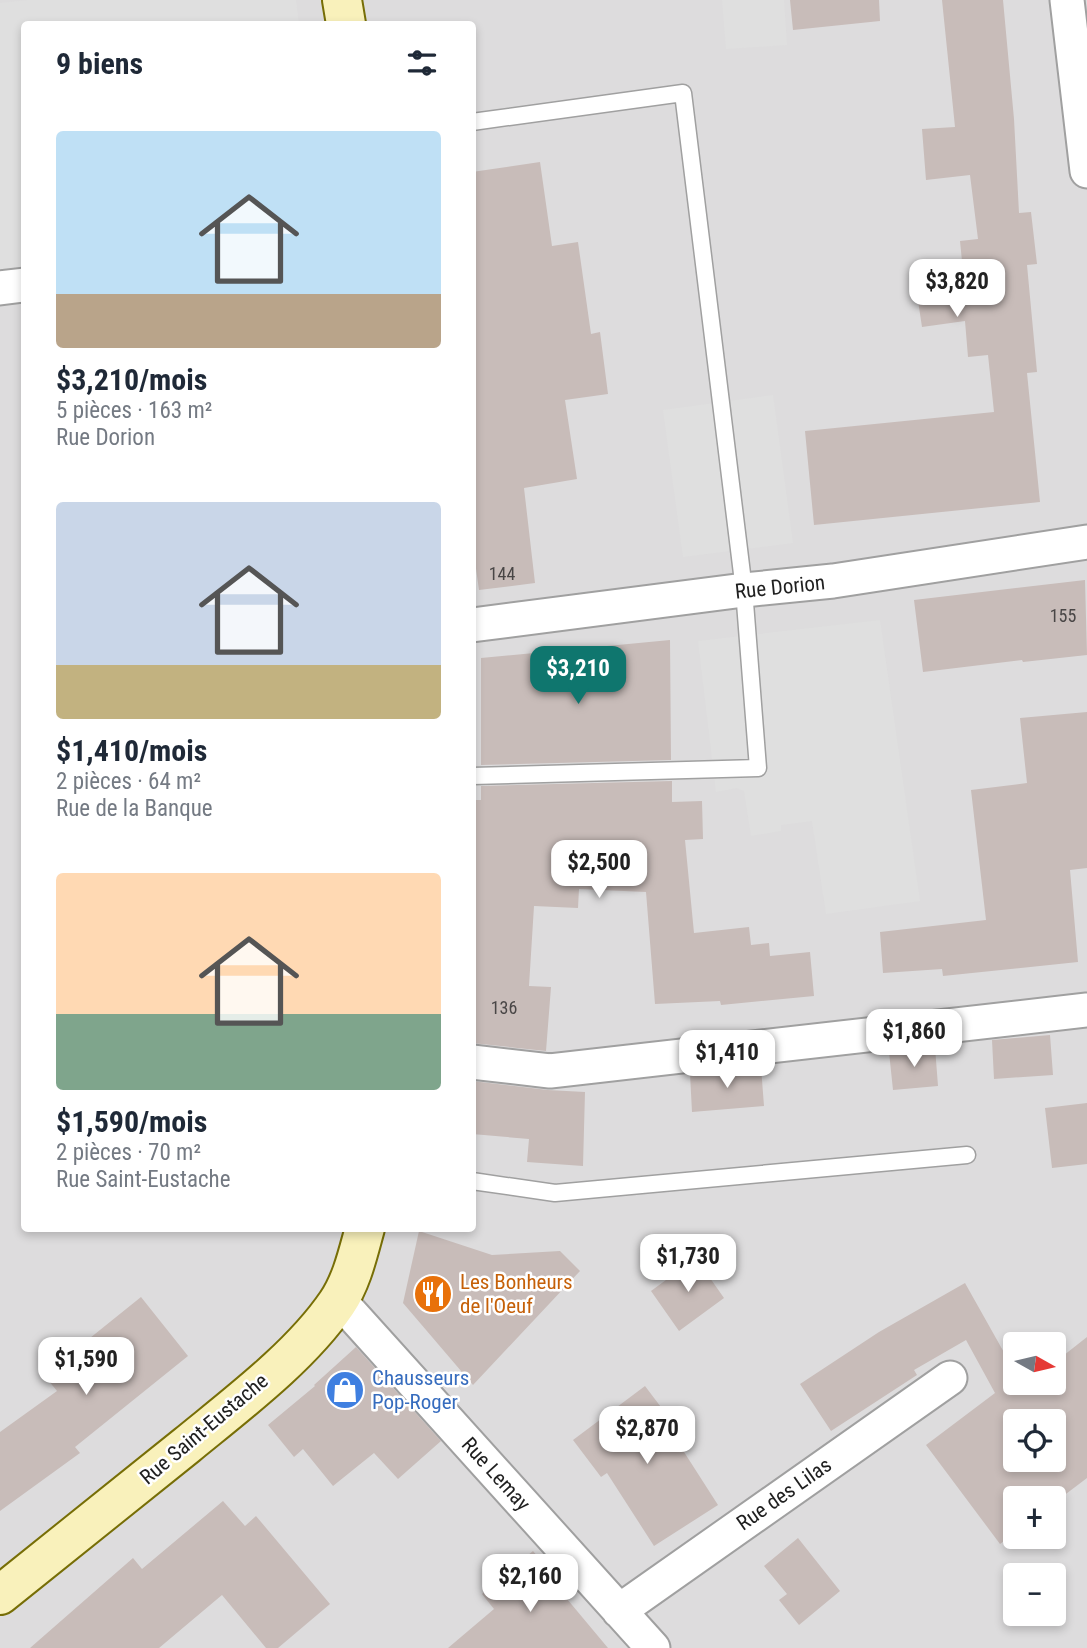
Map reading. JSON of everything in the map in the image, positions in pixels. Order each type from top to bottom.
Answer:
[{"type":"street","points":[[342,0],[345,21]]},
{"type":"street","points":[[1066,0],[1081,70],[1087,171]]},
{"type":"street","points":[[0,288],[21,285]]},
{"type":"street","name":"Rue Dorion","points":[[476,624],[833,581],[1087,542]]},
{"type":"street","points":[[476,1062],[550,1071],[1087,1010]]},
{"type":"street","name":"Rue Saint-Eustache","points":[[0,1595],[269,1376],[322,1323],[339,1300],[356,1263],[364,1232]]},
{"type":"street","name":"Rue Lemay","points":[[339,1300],[653,1648]]},
{"type":"street","name":"Rue des Lilas","points":[[618,1611],[950,1378]]},
{"type":"lane","points":[[476,121],[682,93],[744,590],[758,768],[476,776]]},
{"type":"lane","points":[[476,1182],[555,1193],[967,1155]]},
{"type":"shaded area","points":[[0,0],[1087,0],[1087,1648],[0,1648]]},
{"type":"shaded area","points":[[29,0],[296,0],[299,21],[21,21],[21,281],[0,282],[0,3]]},
{"type":"shaded area","points":[[722,0],[784,0],[787,45],[726,49]]},
{"type":"shaded area","points":[[773,395],[793,543],[683,557],[663,410]]},
{"type":"shaded area","points":[[880,620],[920,901],[826,914],[812,821],[781,825],[781,831],[751,836],[744,791],[737,788],[716,792],[698,641]]},
{"type":"building","points":[[790,0],[879,0],[880,21],[793,30]]},
{"type":"building","points":[[942,0],[1003,0],[1019,213],[1031,212],[1037,264],[1027,265],[1037,372],[1027,373],[1040,502],[814,525],[805,431],[994,412],[988,355],[968,357],[965,321],[922,327],[913,268],[962,261],[960,241],[978,239],[970,175],[926,180],[922,129],[955,127]]},
{"type":"building","points":[[540,162],[552,246],[578,242],[591,334],[600,332],[608,394],[565,400],[577,479],[524,488],[535,583],[479,590],[476,569],[476,171]]},
{"type":"building","points":[[1085,580],[1087,655],[923,672],[914,600]]},
{"type":"building","points":[[670,640],[671,760],[481,765],[481,658]]},
{"type":"building","points":[[1087,712],[1087,868],[1070,870],[1078,962],[943,976],[942,969],[883,973],[880,932],[986,920],[971,790],[1027,783],[1020,718]]},
{"type":"building","points":[[672,781],[672,802],[702,801],[703,839],[685,840],[694,933],[749,927],[751,945],[769,943],[770,956],[810,952],[814,996],[721,1005],[720,1001],[655,1004],[646,892],[579,889],[578,908],[534,906],[529,986],[551,987],[546,1051],[476,1043],[476,800],[481,800],[481,786]]},
{"type":"building","points":[[1050,1035],[1053,1075],[994,1079],[992,1040]]},
{"type":"building","points":[[935,1047],[938,1086],[893,1090],[889,1052]]},
{"type":"building","points":[[761,1067],[764,1106],[692,1112],[690,1074]]},
{"type":"building","points":[[476,1081],[585,1092],[583,1166],[527,1162],[529,1139],[476,1134]]},
{"type":"building","points":[[1087,1103],[1087,1164],[1052,1168],[1045,1108]]},
{"type":"building","points":[[419,1232],[492,1255],[560,1251],[580,1271],[473,1385],[403,1303]]},
{"type":"building","points":[[696,1258],[724,1298],[679,1331],[651,1291]]},
{"type":"building","points":[[965,1283],[1003,1351],[1003,1395],[1066,1395],[1066,1354],[1087,1337],[1087,1478],[1066,1494],[1066,1486],[1003,1486],[1003,1542],[1000,1544],[926,1445],[995,1393],[966,1340],[914,1370],[917,1375],[831,1431],[800,1384],[879,1332]]},
{"type":"building","points":[[141,1297],[188,1356],[75,1447],[80,1453],[0,1511],[0,1432],[57,1391],[44,1375]]},
{"type":"building","points":[[356,1347],[441,1441],[398,1479],[374,1453],[333,1486],[303,1449],[294,1457],[268,1425]]},
{"type":"building","points":[[645,1386],[673,1423],[668,1427],[718,1505],[654,1546],[607,1473],[601,1477],[573,1440]]},
{"type":"building","points":[[223,1501],[245,1526],[256,1516],[330,1604],[278,1648],[266,1648],[222,1595],[159,1648],[30,1648],[133,1558],[142,1569]]},
{"type":"building","points":[[798,1538],[840,1591],[799,1625],[779,1600],[787,1594],[764,1566]]},
{"type":"building","points":[[533,1551],[561,1584],[557,1587],[608,1648],[448,1648],[494,1609],[482,1594]]},
{"type":"place","name":"Les Bonheurs de l'Oeuf","points":[[433,1294]]},
{"type":"place","name":"Chausseurs Pop-Roger","points":[[345,1390]]}]
